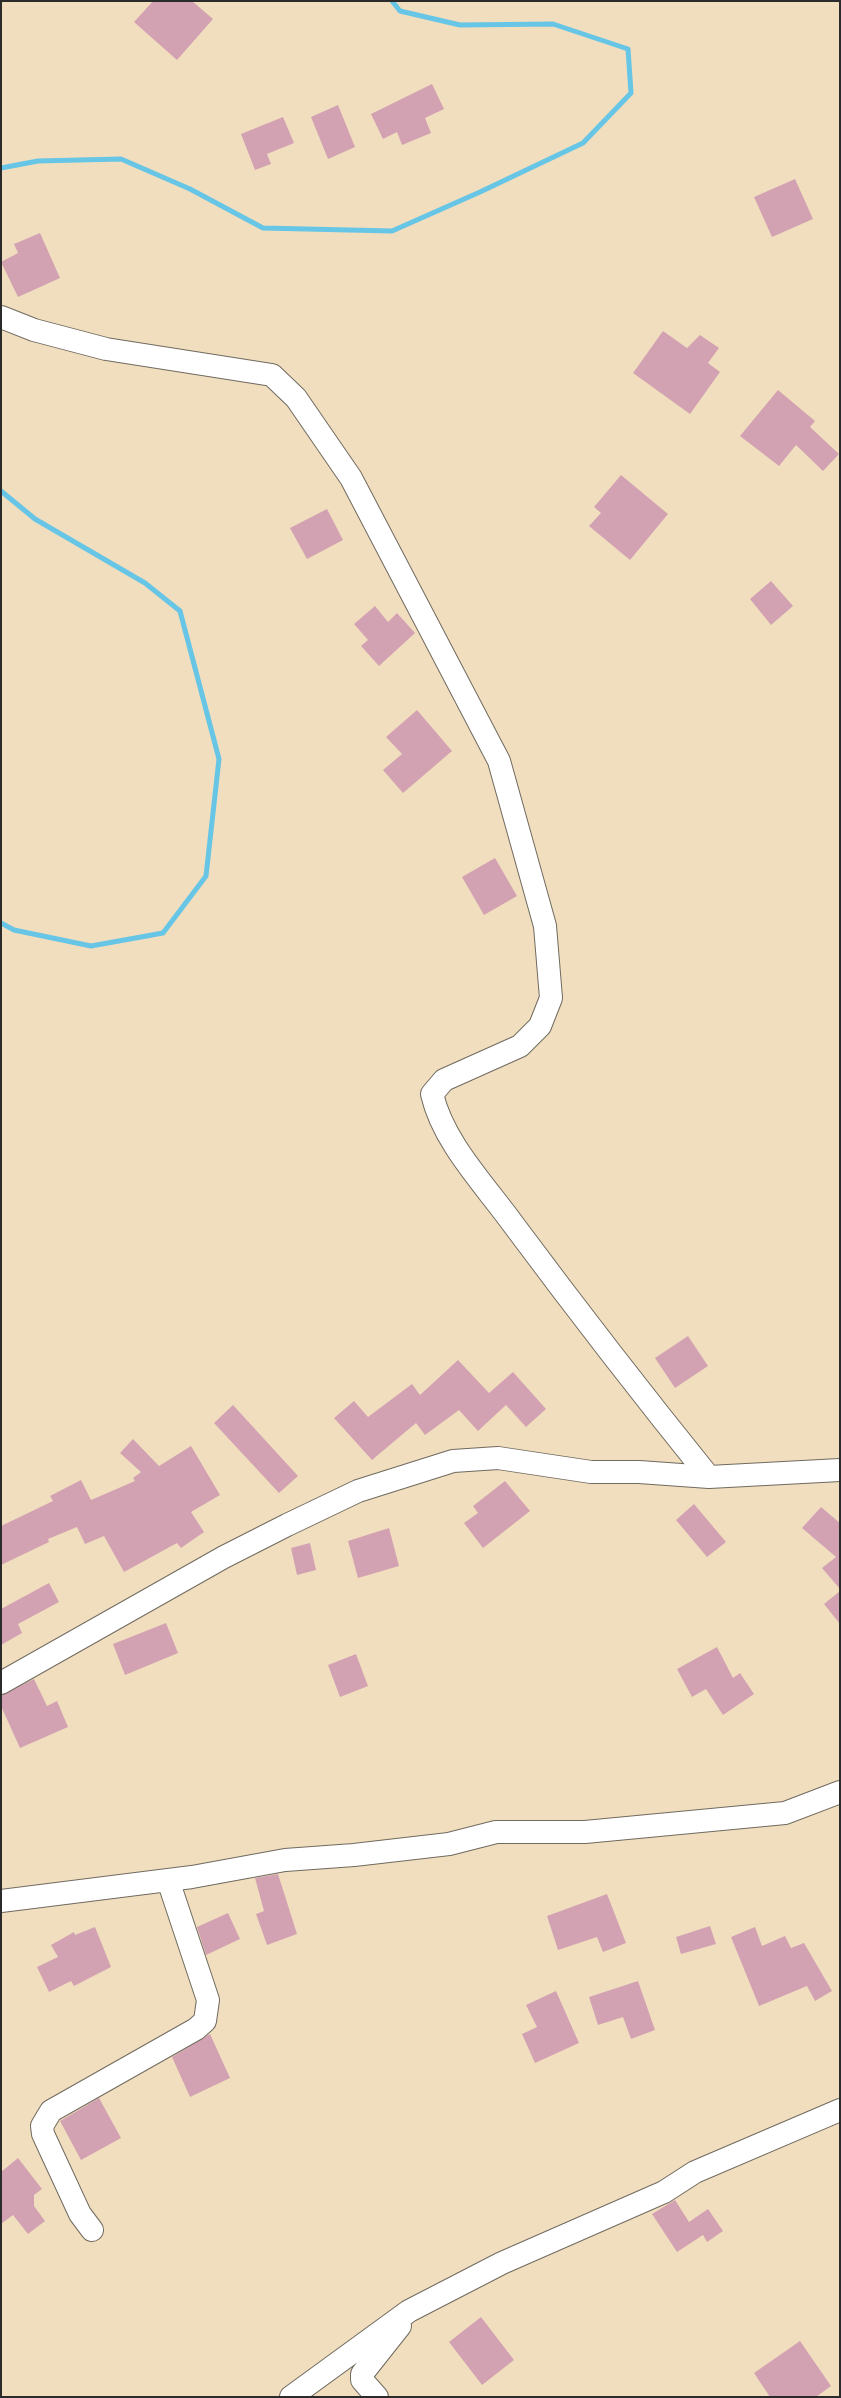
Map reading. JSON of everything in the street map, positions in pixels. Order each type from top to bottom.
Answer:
[{"type":"street","points":[[1,317],[34,330],[106,349],[272,375],[296,398],[351,478],[499,761],[545,926],[551,998],[540,1026],[520,1046],[444,1080],[432,1094],[436,1112],[461,1154],[597,1337],[709,1478]]},
{"type":"street","points":[[1,1683],[224,1557],[287,1524],[358,1491],[453,1461],[498,1458],[591,1472],[639,1472],[709,1478],[840,1470]]},
{"type":"street","points":[[1,1901],[168,1880],[284,1860],[354,1855],[449,1844],[496,1832],[585,1832],[785,1814],[840,1792]]},
{"type":"street","points":[[92,2230],[80,2214],[43,2134],[42,2126],[45,2118],[51,2111],[196,2029],[205,2021],[208,2000],[168,1880]]},
{"type":"street","points":[[291,2397],[409,2311],[502,2263],[664,2192],[695,2172],[840,2110]]},
{"type":"street","points":[[377,2397],[362,2380],[362,2374],[365,2367],[392,2338],[409,2311]]},
{"type":"building","points":[[153,1],[192,1],[213,19],[177,60],[134,22]]},
{"type":"building","points":[[432,84],[444,109],[425,118],[431,133],[402,145],[397,132],[383,139],[371,114]]},
{"type":"building","points":[[338,105],[355,147],[328,159],[311,117]]},
{"type":"building","points":[[283,117],[294,143],[267,154],[271,164],[255,170],[241,134]]},
{"type":"building","points":[[795,179],[813,219],[772,237],[754,197]]},
{"type":"building","points":[[40,233],[60,278],[18,297],[1,262],[18,253],[14,244]]},
{"type":"building","points":[[663,331],[687,348],[700,335],[719,348],[708,363],[720,372],[690,414],[633,373]]},
{"type":"building","points":[[778,390],[815,421],[810,427],[839,454],[823,471],[796,445],[779,466],[740,436]]},
{"type":"building","points":[[621,475],[668,514],[630,560],[589,526],[601,513],[594,507]]},
{"type":"building","points":[[327,509],[343,540],[307,559],[290,528]]},
{"type":"building","points":[[771,581],[793,606],[771,625],[750,599]]},
{"type":"building","points":[[375,606],[388,622],[397,613],[415,633],[379,666],[361,646],[368,640],[354,624]]},
{"type":"building","points":[[417,710],[452,751],[403,793],[383,770],[402,754],[386,737]]},
{"type":"building","points":[[495,858],[517,896],[484,915],[462,877]]},
{"type":"building","points":[[688,1336],[708,1366],[675,1388],[655,1358]]},
{"type":"building","points":[[458,1360],[489,1393],[513,1372],[546,1409],[526,1427],[506,1405],[478,1431],[459,1410],[425,1435],[416,1423],[372,1460],[334,1418],[354,1401],[368,1417],[412,1384],[420,1395]]},
{"type":"building","points":[[233,1405],[298,1476],[279,1493],[214,1423]]},
{"type":"building","points":[[133,1439],[159,1466],[191,1446],[220,1495],[191,1512],[204,1532],[181,1548],[177,1543],[124,1572],[104,1536],[85,1544],[77,1527],[48,1539],[49,1542],[1,1565],[1,1526],[53,1501],[50,1496],[81,1480],[91,1500],[135,1481],[133,1478],[141,1472],[120,1453]]},
{"type":"building","points":[[505,1481],[530,1511],[483,1548],[464,1523],[478,1513],[473,1506]]},
{"type":"building","points":[[694,1504],[726,1542],[707,1557],[676,1520]]},
{"type":"building","points":[[821,1507],[840,1523],[840,1589],[822,1568],[836,1557],[802,1528]]},
{"type":"building","points":[[389,1528],[399,1566],[358,1578],[348,1541]]},
{"type":"building","points":[[310,1543],[316,1570],[297,1575],[291,1548]]},
{"type":"building","points":[[49,1583],[59,1602],[18,1624],[22,1633],[1,1645],[1,1609]]},
{"type":"building","points":[[840,1591],[840,1624],[824,1604]]},
{"type":"building","points":[[166,1623],[178,1653],[125,1675],[113,1644]]},
{"type":"building","points":[[717,1647],[733,1678],[740,1673],[754,1694],[723,1715],[706,1689],[692,1697],[677,1669]]},
{"type":"building","points":[[356,1654],[368,1686],[340,1697],[328,1665]]},
{"type":"building","points":[[34,1679],[47,1706],[57,1701],[68,1727],[20,1748],[1,1706],[1,1695]]},
{"type":"building","points":[[278,1874],[297,1934],[267,1945],[256,1914],[264,1911],[255,1878]]},
{"type":"building","points":[[607,1894],[626,1943],[603,1952],[597,1937],[558,1950],[547,1916]]},
{"type":"building","points":[[228,1913],[240,1939],[206,1955],[197,1927]]},
{"type":"building","points":[[710,1926],[716,1944],[681,1954],[676,1937]]},
{"type":"building","points":[[95,1927],[111,1967],[74,1986],[71,1981],[49,1992],[37,1967],[58,1957],[51,1945],[74,1932],[75,1935]]},
{"type":"building","points":[[755,1927],[762,1946],[785,1936],[791,1948],[804,1943],[832,1991],[815,2001],[807,1986],[759,2006],[731,1937]]},
{"type":"building","points":[[638,1981],[655,2030],[631,2039],[623,2017],[598,2025],[589,1997]]},
{"type":"building","points":[[556,1991],[579,2043],[535,2063],[522,2034],[537,2027],[526,2005]]},
{"type":"building","points":[[210,2034],[230,2078],[190,2097],[172,2057]]},
{"type":"building","points":[[99,2098],[121,2138],[81,2160],[60,2121]]},
{"type":"building","points":[[18,2158],[42,2189],[34,2195],[34,2206],[45,2221],[28,2234],[13,2215],[1,2224],[1,2172]]},
{"type":"building","points":[[675,2200],[689,2222],[708,2209],[723,2231],[707,2242],[703,2235],[677,2252],[652,2214]]},
{"type":"building","points":[[481,2317],[514,2360],[482,2385],[449,2342]]},
{"type":"building","points":[[800,2341],[831,2386],[816,2397],[770,2397],[754,2373]]},
{"type":"waterway","points":[[1,168],[38,161],[121,159],[190,189],[263,228],[392,231],[480,192],[583,143],[631,93],[628,49],[553,24],[460,25],[400,11],[392,1]]},
{"type":"waterway","points":[[1,491],[35,519],[145,583],[180,611],[219,759],[206,876],[163,933],[91,946],[14,930],[1,923]]}]
